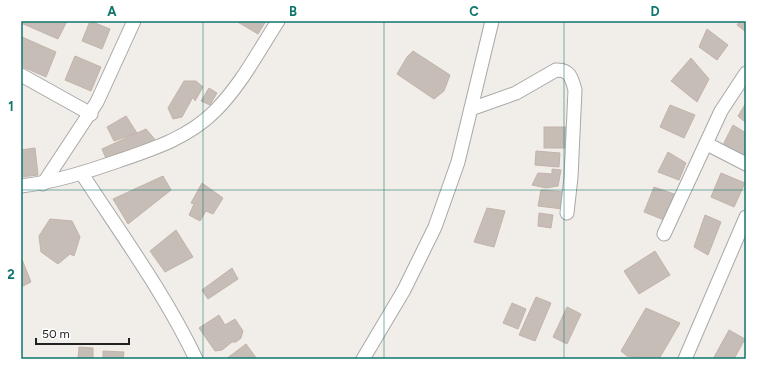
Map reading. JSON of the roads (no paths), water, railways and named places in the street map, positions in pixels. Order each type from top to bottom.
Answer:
[{"type":"street","points":[[43,184],[91,114],[134,21]]},
{"type":"street","points":[[21,186],[43,184],[82,174],[160,147],[197,126],[229,96],[278,21]]},
{"type":"street","points":[[363,359],[404,290],[435,227],[458,162],[492,21]]},
{"type":"street","points":[[471,109],[516,93],[556,70],[562,70],[571,76],[575,90],[571,177],[567,213]]},
{"type":"street","points":[[664,234],[721,111],[746,73]]},
{"type":"street","points":[[21,75],[91,114]]},
{"type":"street","points":[[707,144],[746,164]]},
{"type":"street","points":[[82,174],[150,278],[185,336],[196,359]]},
{"type":"street","points":[[685,359],[746,217]]}]
